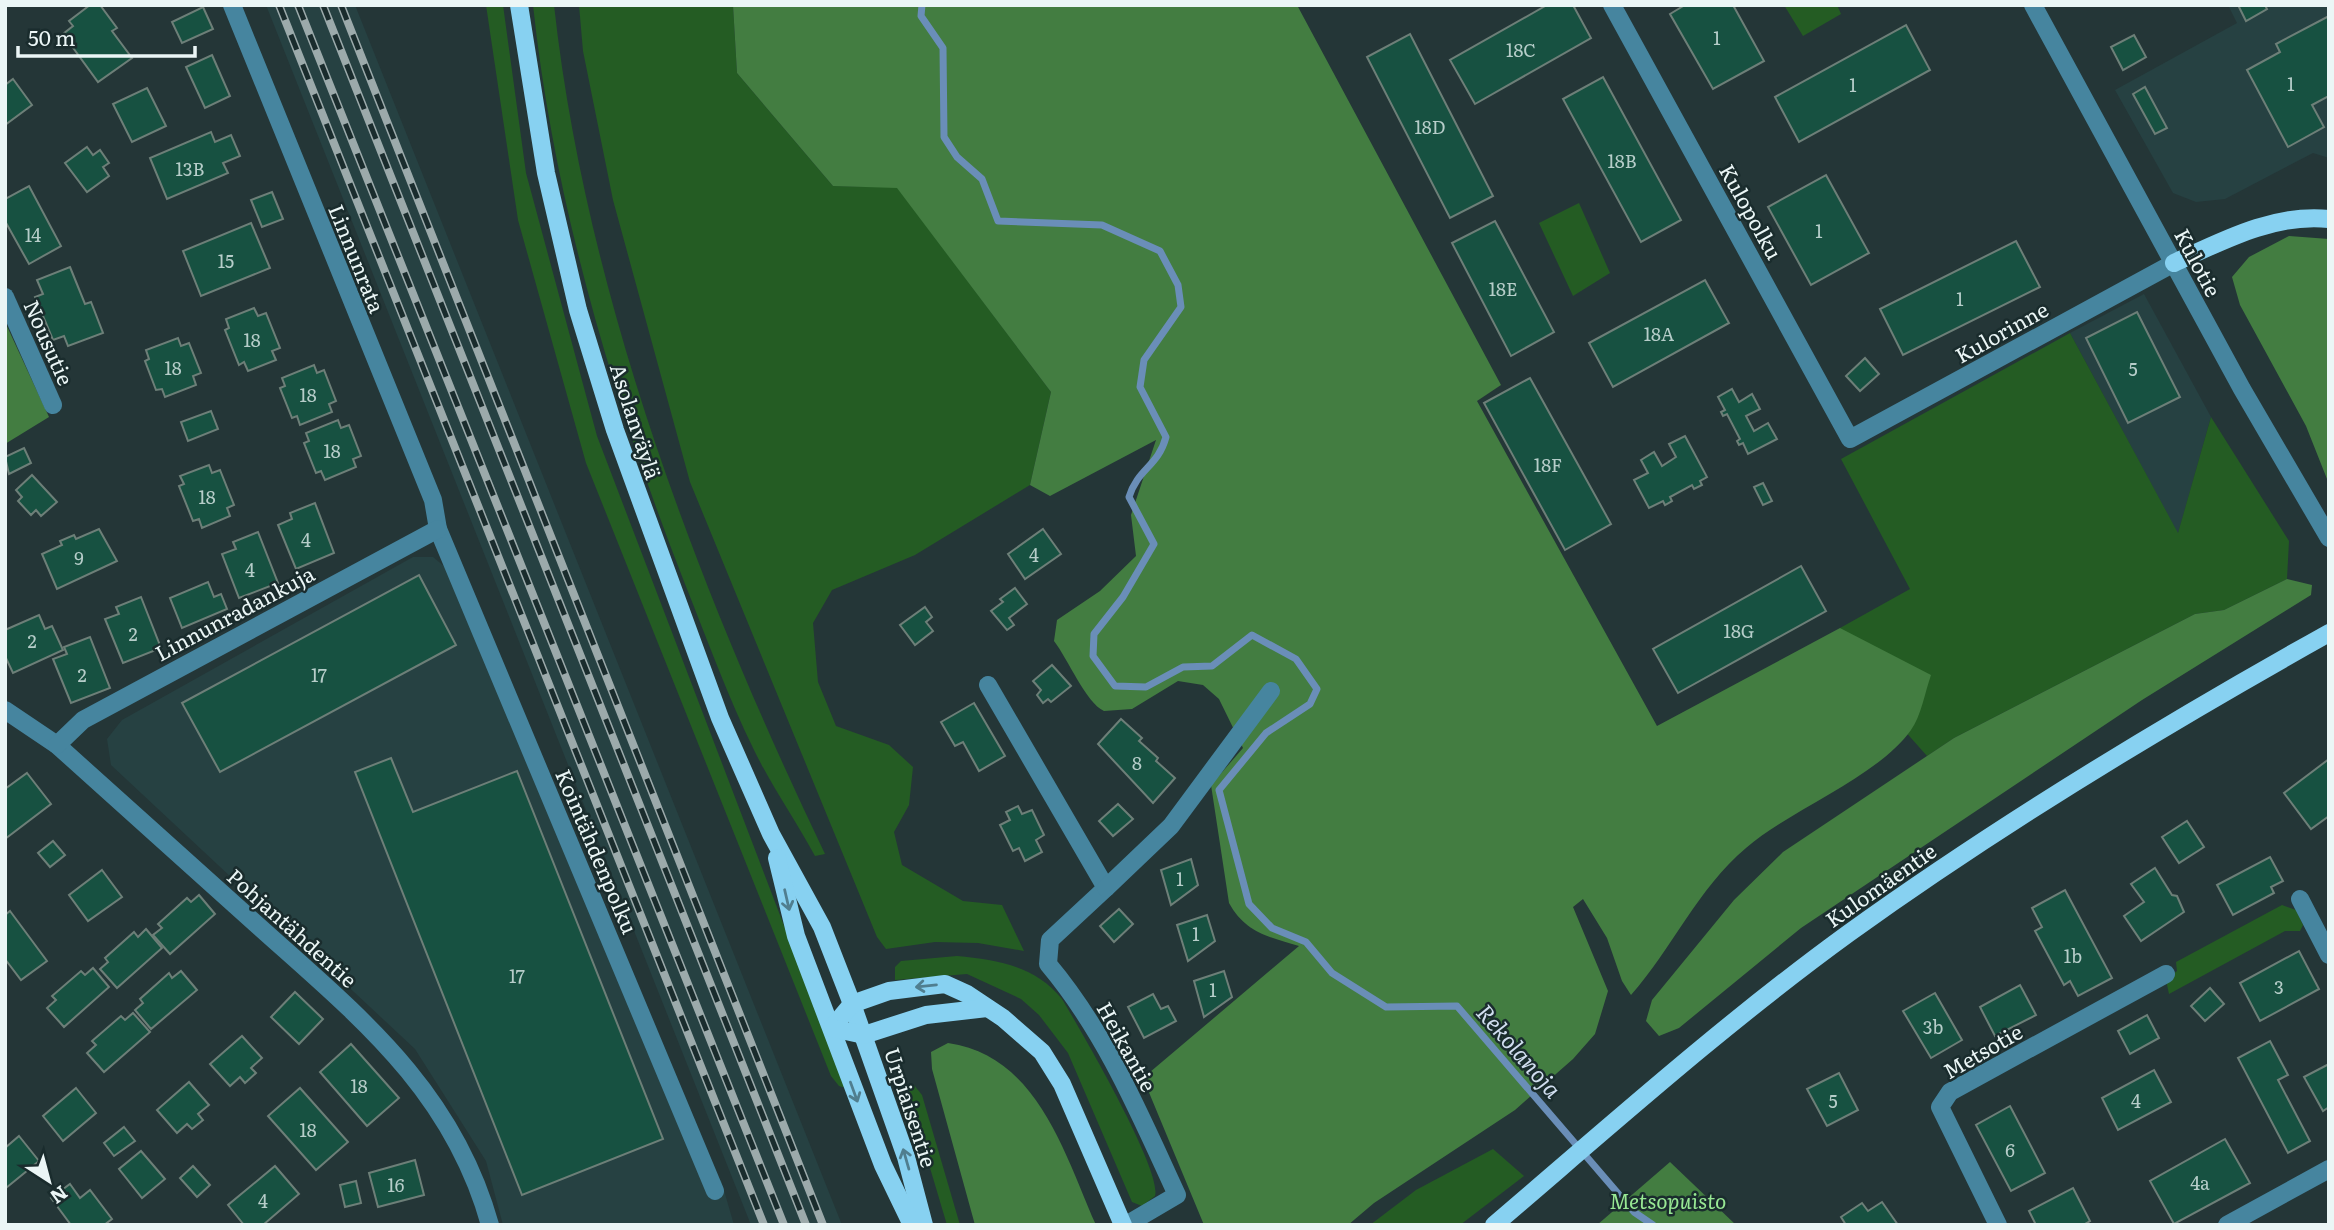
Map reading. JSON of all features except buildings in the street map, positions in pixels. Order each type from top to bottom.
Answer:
[{"type":"main road","name":"Asolanväylä","points":[[519,5],[546,173],[578,310],[598,377],[670,588],[720,718],[771,834],[822,927],[852,1004]]},
{"type":"main road","points":[[2174,263],[2261,227],[2309,217],[2329,219]]},
{"type":"main road","name":"Kulomäentie","points":[[1494,1225],[1661,1081],[1836,942],[2032,809],[2329,633]]},
{"type":"main road","name":"Asolanväylä","points":[[771,834],[796,936],[832,1028]]},
{"type":"main road","points":[[987,1008],[926,1016],[864,1035],[832,1028],[852,1004],[889,991],[945,984],[967,993],[1022,1032],[1042,1052],[1062,1084],[1125,1225]]},
{"type":"main road","name":"Urpiaisentie","points":[[852,1004],[906,1157],[924,1225]]},
{"type":"main road","name":"Urpiaisentie","points":[[832,1028],[883,1165],[912,1225]]},
{"type":"street","name":"Linnunrata","points":[[232,5],[433,500],[438,529]]},
{"type":"street","name":"Kulopolku","points":[[1612,5],[1850,439]]},
{"type":"street","name":"Kulotie","points":[[2033,5],[2329,538]]},
{"type":"street","name":"Kulorinne","points":[[1850,439],[2174,263]]},
{"type":"street","name":"Nousutie","points":[[5,297],[53,405]]},
{"type":"street","name":"Linnunradankuja","points":[[57,745],[95,713],[438,529]]},
{"type":"street","name":"Kointähdenpolku","points":[[438,529],[715,1191]]},
{"type":"street","points":[[988,685],[1106,888]]},
{"type":"street","name":"Heikantie","points":[[1125,1225],[1177,1195],[1123,1079],[1093,1024],[1048,964],[1050,940],[1171,825],[1271,691]]},
{"type":"street","name":"Pohjantähdentie","points":[[5,710],[57,745],[368,1025],[416,1079],[455,1134],[479,1184],[490,1225]]},
{"type":"street","points":[[2300,899],[2329,955]]},
{"type":"street","name":"Metsotie","points":[[1998,1225],[1940,1107],[1950,1092],[2166,974]]},
{"type":"street","points":[[2227,1225],[2329,1169]]},
{"type":"shaded area","points":[[266,5],[355,5],[842,1225],[751,1225]]},
{"type":"shaded area","points":[[2228,5],[2329,5],[2329,158],[2313,153],[2225,199],[2196,202],[2173,193],[2115,90],[2237,23]]},
{"type":"shaded area","points":[[2144,294],[2211,417],[2178,534],[2070,333]]},
{"type":"shaded area","points":[[413,557],[433,557],[445,567],[704,1186],[721,1180],[734,1225],[503,1225],[486,1161],[415,1049],[111,765],[107,739],[122,720]]},
{"type":"green space","points":[[486,5],[503,5],[526,173],[597,436],[846,1088],[839,1086],[831,1076],[586,463],[518,220]]},
{"type":"green space","points":[[533,5],[554,5],[570,114],[592,223],[654,440],[692,547],[734,651],[825,854],[815,856],[768,777],[744,730],[685,584],[634,444],[611,372],[571,226],[555,153]]},
{"type":"green space","points":[[579,5],[733,5],[737,73],[833,186],[897,187],[1051,392],[1030,485],[915,555],[832,590],[813,623],[818,682],[836,726],[889,745],[913,767],[909,805],[894,832],[902,865],[963,901],[1002,905],[1024,951],[978,943],[935,942],[886,949],[877,937],[690,482],[613,200],[583,51]]},
{"type":"green space","points":[[733,5],[1297,5],[1501,385],[1477,401],[1657,726],[1840,628],[1931,675],[1911,730],[1878,763],[1765,834],[1729,864],[1699,900],[1631,995],[1622,981],[1607,938],[1583,899],[1573,907],[1608,991],[1595,1034],[1573,1059],[1515,1110],[1374,1203],[1348,1225],[1204,1225],[1143,1078],[1299,946],[1258,932],[1242,921],[1229,903],[1211,785],[1243,748],[1219,699],[1203,685],[1178,681],[1132,709],[1104,711],[1084,690],[1054,641],[1057,620],[1100,591],[1136,556],[1131,515],[1156,440],[1050,496],[1030,485],[1051,392],[897,188],[833,186],[737,73]]},
{"type":"green space","points":[[1784,5],[1837,5],[1841,14],[1803,36]]},
{"type":"green space","points":[[1579,203],[1610,273],[1573,296],[1539,223]]},
{"type":"green space","points":[[2289,236],[2329,239],[2329,484],[2306,426],[2240,305],[2232,277],[2249,257]]},
{"type":"green space","points":[[5,322],[49,417],[5,444]]},
{"type":"green space","points":[[2070,333],[2178,533],[2211,417],[2289,541],[2287,579],[2224,610],[2195,614],[1954,738],[1927,756],[1879,702],[1840,628],[1910,589],[1841,459]]},
{"type":"green space","points":[[2287,579],[2312,585],[2311,595],[2142,700],[1801,928],[1679,1028],[1659,1036],[1646,1021],[1652,1000],[1734,900],[1783,852],[1954,738],[2195,614],[2224,610]]},
{"type":"green space","points":[[2282,905],[2296,910],[2303,925],[2300,931],[2285,931],[2169,994],[2166,980],[2177,971],[2176,962]]},
{"type":"green space","points":[[957,956],[1001,963],[1028,972],[1062,999],[1134,1131],[1154,1182],[1155,1196],[1142,1206],[1132,1202],[1068,1053],[1039,1015],[1021,999],[967,974],[895,980],[895,967],[901,961]]},
{"type":"green space","points":[[948,1043],[979,1052],[1005,1067],[1026,1087],[1059,1139],[1096,1225],[975,1225],[932,1069],[931,1052]]},
{"type":"green space","points":[[905,1084],[914,1085],[922,1095],[960,1225],[947,1225]]},
{"type":"green space","points":[[1493,1149],[1524,1176],[1460,1225],[1370,1225],[1416,1190]]},
{"type":"green space","name":"Metsopuisto","points":[[1670,1162],[1736,1225],[1597,1225]]},
{"type":"waterway","name":"Rekolanoja","points":[[922,5],[921,16],[943,48],[944,137],[957,157],[982,179],[998,221],[1102,225],[1160,251],[1178,285],[1181,307],[1144,360],[1140,387],[1166,437],[1158,455],[1137,480],[1129,497],[1154,544],[1123,597],[1094,634],[1093,656],[1115,686],[1146,687],[1183,667],[1212,666],[1252,635],[1296,659],[1317,689],[1310,704],[1266,733],[1219,790],[1249,904],[1272,928],[1306,942],[1332,973],[1386,1007],[1457,1006],[1634,1212],[1653,1225]]},
{"type":"railway","points":[[279,5],[764,1225]]},
{"type":"railway","points":[[298,5],[784,1225]]},
{"type":"railway","points":[[323,5],[806,1225]]},
{"type":"railway","points":[[341,5],[823,1225]]}]
